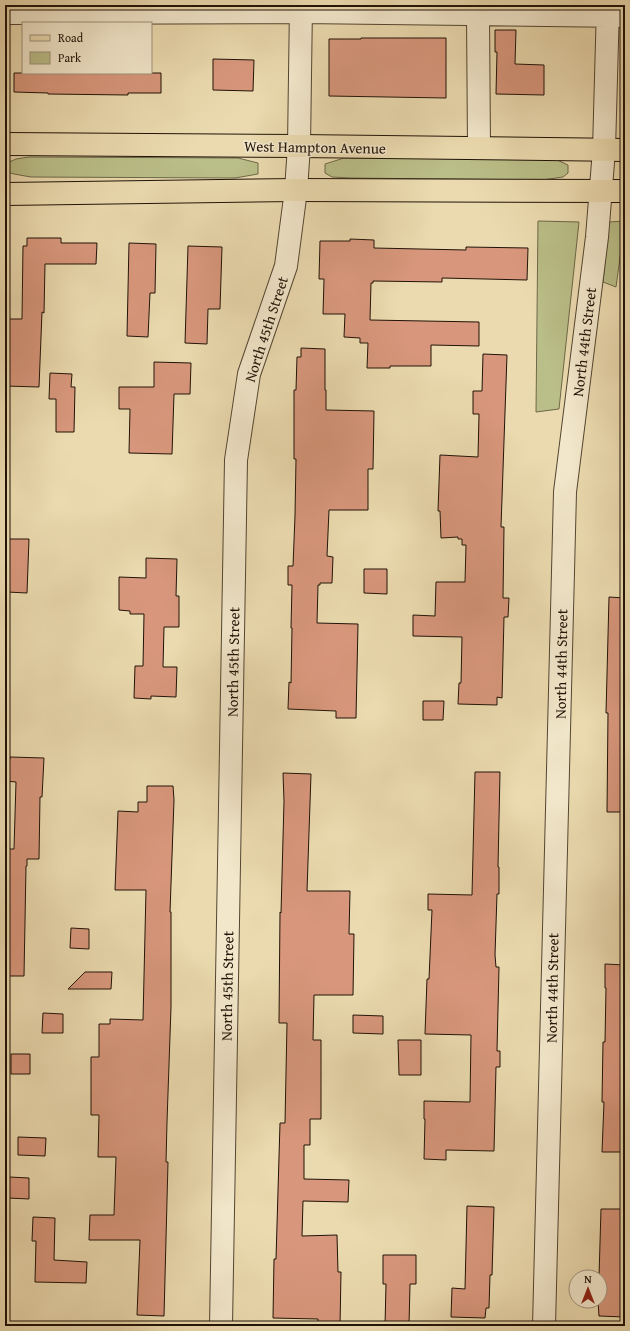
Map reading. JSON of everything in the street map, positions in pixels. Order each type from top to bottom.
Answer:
[{"type":"main road","name":"West Hampton Avenue","points":[[5,144],[615,150]]},
{"type":"main road","points":[[5,194],[296,190],[625,191]]},
{"type":"street","points":[[5,13],[301,8],[478,14],[614,13]]},
{"type":"street","name":"North 45th Street","points":[[221,1326],[236,460],[249,374],[286,266],[296,190],[301,8]]},
{"type":"street","name":"North 44th Street","points":[[544,1326],[565,492],[596,237],[600,191],[615,150],[614,13]]},
{"type":"street","points":[[478,14],[479,148]]},
{"type":"green space","points":[[29,157],[238,158],[258,163],[258,174],[235,178],[31,177],[7,172],[7,163],[16,159]]},
{"type":"green space","points":[[344,158],[555,159],[568,165],[568,173],[563,177],[542,180],[351,178],[332,177],[325,173],[325,164]]},
{"type":"green space","points":[[538,221],[579,222],[559,409],[536,412]]},
{"type":"green space","points":[[625,221],[616,287],[603,282],[609,222]]},
{"type":"building","points":[[495,30],[516,30],[515,64],[544,65],[544,95],[496,94],[497,52],[495,52]]},
{"type":"building","points":[[446,38],[446,98],[329,96],[329,39]]},
{"type":"building","points":[[213,59],[254,60],[253,91],[213,90]]},
{"type":"building","points":[[14,73],[161,73],[161,93],[128,93],[128,95],[14,92]]},
{"type":"building","points":[[27,238],[61,238],[61,243],[97,243],[96,264],[45,264],[44,313],[42,312],[39,387],[5,386],[5,330],[9,330],[9,319],[22,319],[23,246],[27,246]]},
{"type":"building","points":[[350,239],[374,240],[374,248],[466,250],[466,247],[528,248],[527,280],[442,278],[442,282],[373,281],[373,283],[371,283],[370,320],[479,322],[479,346],[431,345],[431,366],[390,366],[390,368],[367,368],[368,343],[360,343],[360,338],[344,337],[345,314],[323,314],[324,279],[319,279],[320,241],[350,241]]},
{"type":"building","points":[[129,243],[156,244],[155,293],[150,293],[148,337],[127,336]]},
{"type":"building","points":[[188,246],[222,247],[220,309],[208,309],[207,344],[185,343]]},
{"type":"building","points":[[301,348],[325,349],[326,410],[374,411],[373,469],[368,469],[368,510],[329,510],[327,556],[333,557],[332,583],[320,583],[320,585],[318,585],[317,623],[358,624],[356,718],[336,718],[336,711],[288,709],[289,682],[291,683],[292,585],[288,585],[288,566],[293,566],[295,516],[296,459],[294,459],[294,390],[296,390],[297,357],[301,357]]},
{"type":"building","points":[[483,354],[507,355],[501,527],[504,527],[503,598],[509,598],[508,617],[504,617],[502,698],[497,697],[497,705],[458,704],[459,683],[461,683],[462,637],[413,636],[413,615],[435,616],[436,582],[465,582],[466,545],[462,545],[462,539],[458,539],[458,537],[441,538],[440,511],[438,511],[440,455],[478,457],[479,414],[473,414],[473,391],[482,391]]},
{"type":"building","points":[[154,362],[191,363],[190,394],[174,394],[172,454],[129,453],[130,409],[119,409],[119,387],[154,387]]},
{"type":"building","points":[[50,373],[72,374],[71,387],[75,387],[74,432],[56,432],[56,399],[49,399]]},
{"type":"building","points":[[7,539],[29,539],[27,593],[7,592],[8,563],[5,563],[5,545]]},
{"type":"building","points":[[146,558],[177,559],[176,596],[179,596],[179,627],[164,627],[163,667],[177,667],[176,697],[151,696],[151,699],[134,698],[135,666],[143,666],[144,614],[130,614],[130,611],[119,610],[119,577],[146,578]]},
{"type":"building","points":[[364,569],[387,569],[387,594],[364,593]]},
{"type":"building","points":[[609,597],[625,598],[625,812],[607,812],[608,713],[606,713]]},
{"type":"building","points":[[423,701],[444,701],[443,720],[423,720]]},
{"type":"building","points":[[10,757],[44,758],[42,797],[40,797],[39,859],[27,859],[26,866],[24,976],[5,976],[5,849],[14,849],[16,782],[5,781],[5,759],[10,759]]},
{"type":"building","points":[[475,772],[500,772],[498,867],[499,894],[497,894],[495,955],[496,967],[499,967],[497,1051],[500,1051],[500,1067],[496,1067],[494,1151],[446,1150],[446,1160],[424,1159],[424,1101],[470,1102],[471,1035],[425,1034],[432,910],[428,910],[428,894],[472,895]]},
{"type":"building","points":[[283,773],[311,774],[307,891],[350,891],[349,934],[354,934],[353,995],[314,995],[313,1040],[321,1040],[321,1119],[310,1119],[310,1145],[304,1145],[304,1179],[349,1180],[348,1202],[303,1201],[302,1236],[337,1235],[338,1272],[341,1272],[340,1326],[318,1326],[318,1319],[273,1318],[280,1123],[285,1123],[287,1023],[279,1023],[280,912],[281,913],[284,801]]},
{"type":"building","points":[[147,786],[173,786],[174,800],[170,912],[171,1007],[166,1162],[168,1162],[164,1316],[137,1315],[140,1240],[89,1240],[90,1215],[114,1215],[116,1157],[98,1157],[99,1115],[91,1115],[91,1057],[99,1057],[99,1024],[110,1024],[110,1019],[143,1020],[146,890],[115,890],[118,811],[138,812],[138,802],[147,802]]},
{"type":"building","points":[[71,928],[89,929],[89,949],[70,948]]},
{"type":"building","points":[[605,964],[625,965],[625,1152],[602,1152],[604,1102],[602,1102],[603,1042],[605,1042],[606,988]]},
{"type":"building","points":[[85,972],[112,972],[111,989],[68,989]]},
{"type":"building","points":[[43,1013],[63,1014],[63,1033],[42,1033]]},
{"type":"building","points":[[353,1015],[383,1016],[383,1034],[353,1033]]},
{"type":"building","points":[[398,1040],[421,1040],[421,1075],[399,1075]]},
{"type":"building","points":[[11,1054],[30,1054],[30,1074],[11,1074]]},
{"type":"building","points":[[18,1137],[46,1138],[45,1156],[18,1155]]},
{"type":"building","points":[[9,1177],[29,1178],[29,1199],[8,1198]]},
{"type":"building","points":[[467,1206],[494,1207],[492,1275],[490,1275],[489,1308],[486,1308],[485,1318],[451,1317],[452,1288],[465,1289]]},
{"type":"building","points":[[601,1209],[625,1209],[625,1317],[599,1316],[599,1309],[608,1309],[608,1269],[599,1269]]},
{"type":"building","points":[[33,1217],[55,1218],[54,1260],[87,1262],[86,1283],[35,1282],[36,1241],[32,1241]]},
{"type":"building","points":[[383,1255],[416,1255],[416,1284],[410,1284],[409,1326],[385,1326],[386,1284],[383,1284]]}]
